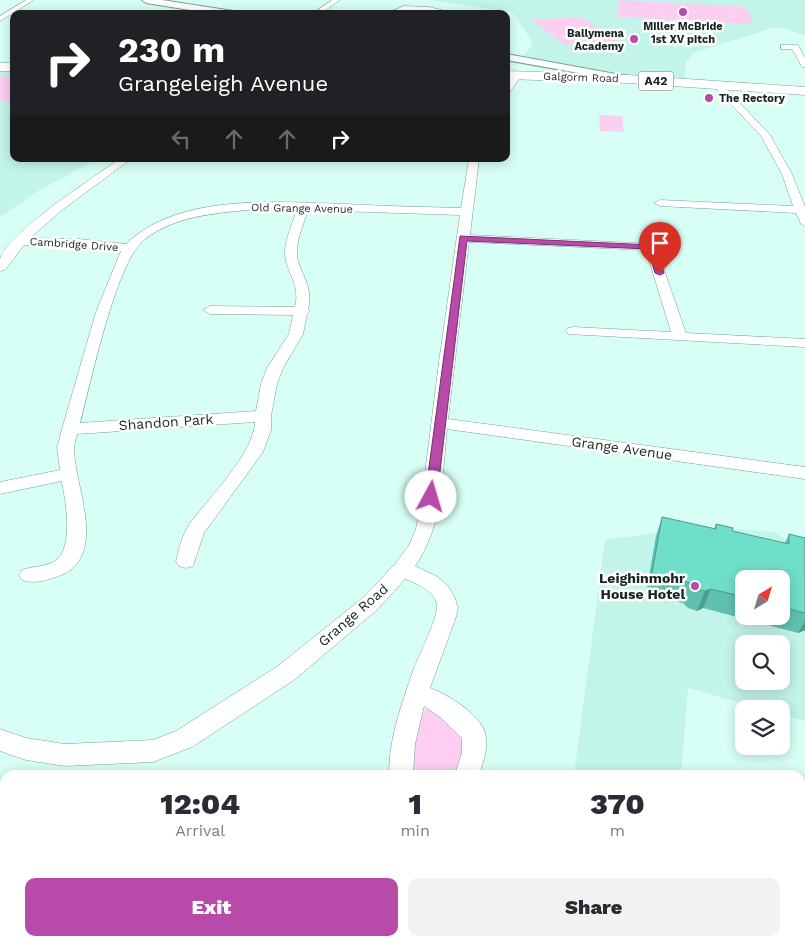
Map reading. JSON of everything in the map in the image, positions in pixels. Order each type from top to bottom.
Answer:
[{"type":"main road","name":"Galgorm Road","points":[[512,75],[628,79],[805,90]]},
{"type":"street","points":[[15,10],[31,0]]},
{"type":"street","points":[[146,0],[208,10]]},
{"type":"street","points":[[321,10],[337,0]]},
{"type":"street","points":[[396,10],[410,8],[425,10]]},
{"type":"street","points":[[784,46],[795,47],[805,65]]},
{"type":"street","points":[[510,58],[628,79]]},
{"type":"street","points":[[660,203],[803,214],[787,174],[766,135],[718,85]]},
{"type":"street","points":[[0,267],[29,230],[122,162]]},
{"type":"street","name":"Grange Road","points":[[0,740],[26,749],[65,755],[153,751],[184,739],[286,673],[371,603],[402,569],[417,548],[425,529],[431,497],[474,162]]},
{"type":"street","name":"Old Grange Avenue","points":[[29,575],[54,570],[63,566],[70,558],[76,531],[74,492],[65,448],[103,312],[129,248],[152,230],[180,218],[197,213],[244,207],[466,212]]},
{"type":"street","points":[[186,561],[190,542],[196,530],[254,452],[263,430],[263,416],[269,384],[275,368],[296,334],[303,311],[304,297],[302,285],[291,254],[303,207]]},
{"type":"street","points":[[645,231],[680,337]]},
{"type":"street","points":[[463,238],[651,247]]},
{"type":"street","name":"Cambridge Drive","points":[[19,241],[78,242],[129,248]]},
{"type":"street","points":[[210,310],[303,311]]},
{"type":"street","points":[[573,331],[805,343]]},
{"type":"street","name":"Shandon Park","points":[[70,428],[263,416]]},
{"type":"street","name":"Grange Avenue","points":[[439,423],[805,473]]},
{"type":"street","points":[[0,488],[69,474]]},
{"type":"street","points":[[401,770],[402,756],[417,693],[446,616],[448,603],[434,584],[402,569]]},
{"type":"street","points":[[417,693],[436,700],[461,719],[474,734],[474,752],[469,770]]},
{"type":"shaded area","name":"Ballymena Academy","points":[[429,0],[805,0],[805,36],[784,28],[773,28],[693,53],[686,62],[685,80],[629,76],[518,57],[522,57],[531,47],[532,41],[510,10]]},
{"type":"shaded area","name":"Miller McBride 1st XV pitch","points":[[619,0],[747,7],[753,24],[618,17]]},
{"type":"shaded area","points":[[581,17],[618,41],[565,45],[531,20]]},
{"type":"shaded area","points":[[0,69],[10,69],[10,162],[91,162],[38,191],[0,217]]},
{"type":"shaded area","points":[[0,76],[10,77],[10,102],[0,102]]},
{"type":"shaded area","points":[[599,115],[622,116],[624,132],[600,131]]},
{"type":"shaded area","points":[[718,528],[775,532],[805,554],[805,721],[790,717],[790,700],[735,701],[688,688],[681,770],[575,770],[605,540],[665,532]]},
{"type":"shaded area","points":[[428,708],[447,718],[467,744],[459,770],[412,770],[417,729]]},
{"type":"building","points":[[662,517],[716,529],[716,524],[733,528],[732,531],[789,544],[789,534],[805,538],[805,613],[790,609],[790,570],[735,570],[735,595],[711,589],[705,591],[695,589],[690,583],[652,573]]},
{"type":"place","name":"Miller McBride 1st XV pitch","points":[[683,12]]},
{"type":"place","name":"Ballymena Academy","points":[[634,39]]},
{"type":"place","name":"The Rectory","points":[[709,98]]},
{"type":"place","name":"Leighinmohr House Hotel","points":[[695,586]]},
{"type":"route","points":[[431,497],[446,362],[463,238],[651,247],[660,273]]}]
